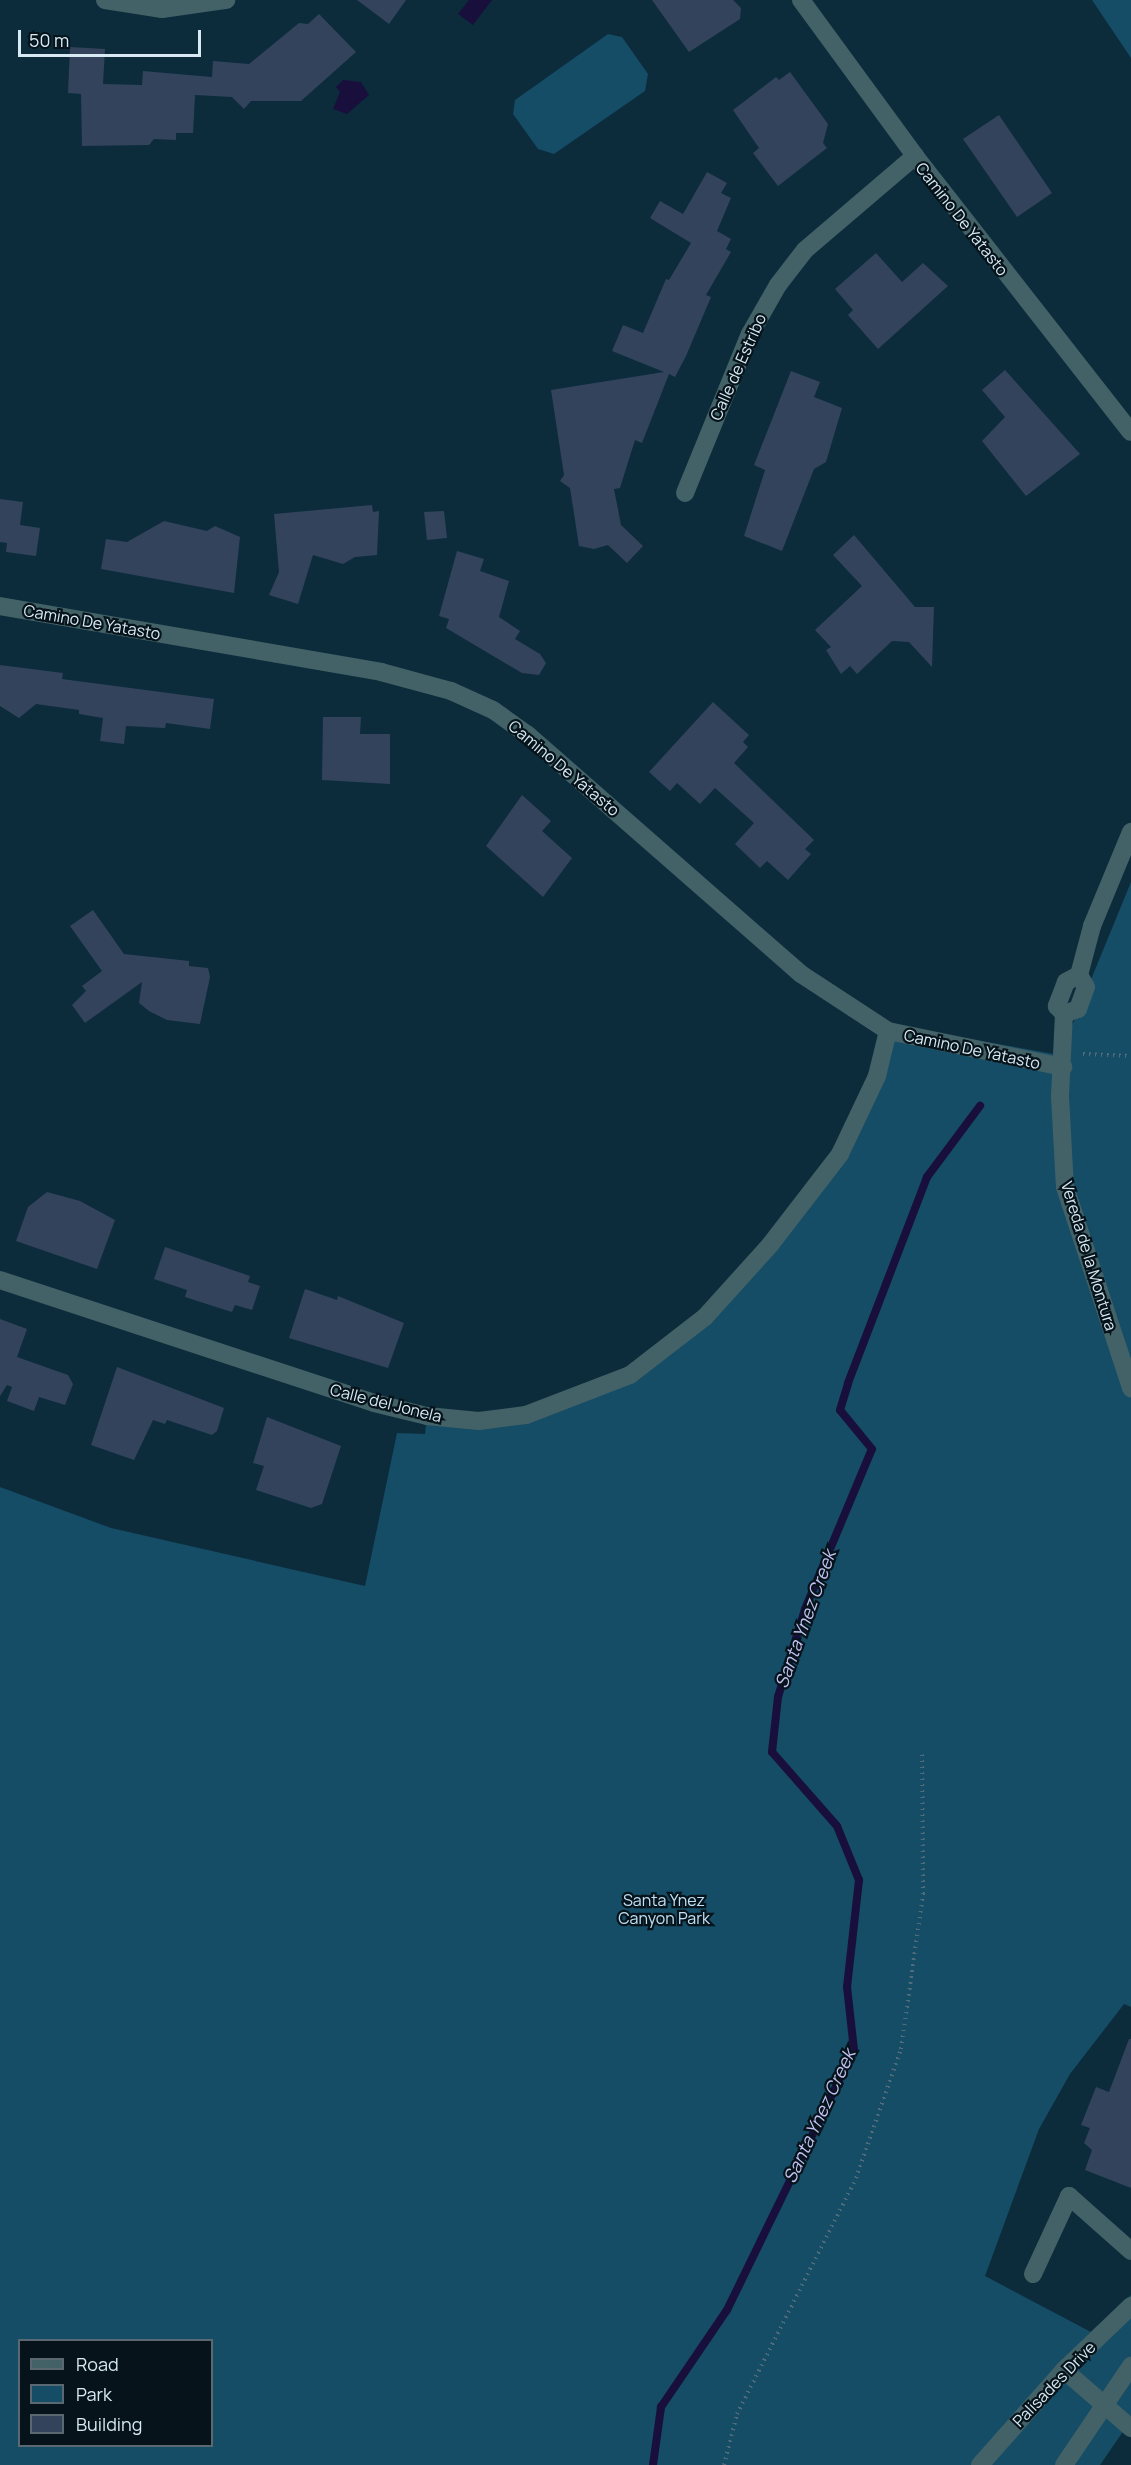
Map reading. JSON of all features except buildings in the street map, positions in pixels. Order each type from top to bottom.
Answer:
[{"type":"street","points":[[105,0],[162,9],[226,0]]},
{"type":"street","name":"Camino De Yatasto","points":[[801,0],[915,156],[1131,432]]},
{"type":"street","name":"Calle de Estribo","points":[[685,493],[750,334],[778,285],[805,250],[915,156]]},
{"type":"street","name":"Camino De Yatasto","points":[[0,606],[415,679],[493,710],[801,974],[888,1031],[1063,1067]]},
{"type":"street","name":"Vereda de la Montura","points":[[1131,832],[1110,875],[1079,975],[1066,982],[1057,1006],[1064,1014],[1065,1187],[1131,1388]]},
{"type":"street","name":"Calle del Jonela","points":[[0,1280],[374,1403],[427,1416],[479,1421],[526,1415],[630,1375],[705,1317],[770,1245],[840,1154],[877,1076],[888,1031]]},
{"type":"street","points":[[1033,2274],[1069,2196],[1131,2251]]},
{"type":"street","name":"Palisades Drive","points":[[980,2465],[1064,2370],[1131,2306]]},
{"type":"street","points":[[1064,2465],[1131,2366]]},
{"type":"street","points":[[1064,2370],[1131,2428]]},
{"type":"path","points":[[1100,1055],[1131,1056]]},
{"type":"path","points":[[724,2465],[737,2414],[856,2178],[902,2049],[923,1894],[922,1751]]},
{"type":"green space","points":[[1092,0],[1131,0],[1131,58]]},
{"type":"green space","points":[[608,34],[622,37],[648,74],[645,91],[554,154],[538,149],[513,114],[515,100]]},
{"type":"green space","name":"Santa Ynez Canyon Park","points":[[1131,882],[1131,2007],[1124,2004],[1070,2074],[1039,2129],[985,2276],[1091,2332],[1131,2295],[1131,2420],[1100,2465],[0,2465],[0,1487],[111,1528],[365,1586],[397,1433],[425,1434],[427,1416],[523,1410],[626,1370],[699,1311],[766,1241],[835,1150],[873,1076],[885,1024],[1060,1055]]},
{"type":"shaded area","points":[[469,0],[492,0],[473,25],[458,14]]},
{"type":"shaded area","points":[[343,80],[361,82],[369,95],[347,114],[333,109],[340,92],[336,87]]},
{"type":"waterway","name":"Santa Ynez Creek","points":[[653,2465],[661,2407],[727,2310],[854,2050],[847,1987],[859,1880],[837,1826],[772,1752],[778,1697],[805,1609],[872,1449],[840,1410],[848,1383],[927,1177],[980,1106]]}]
